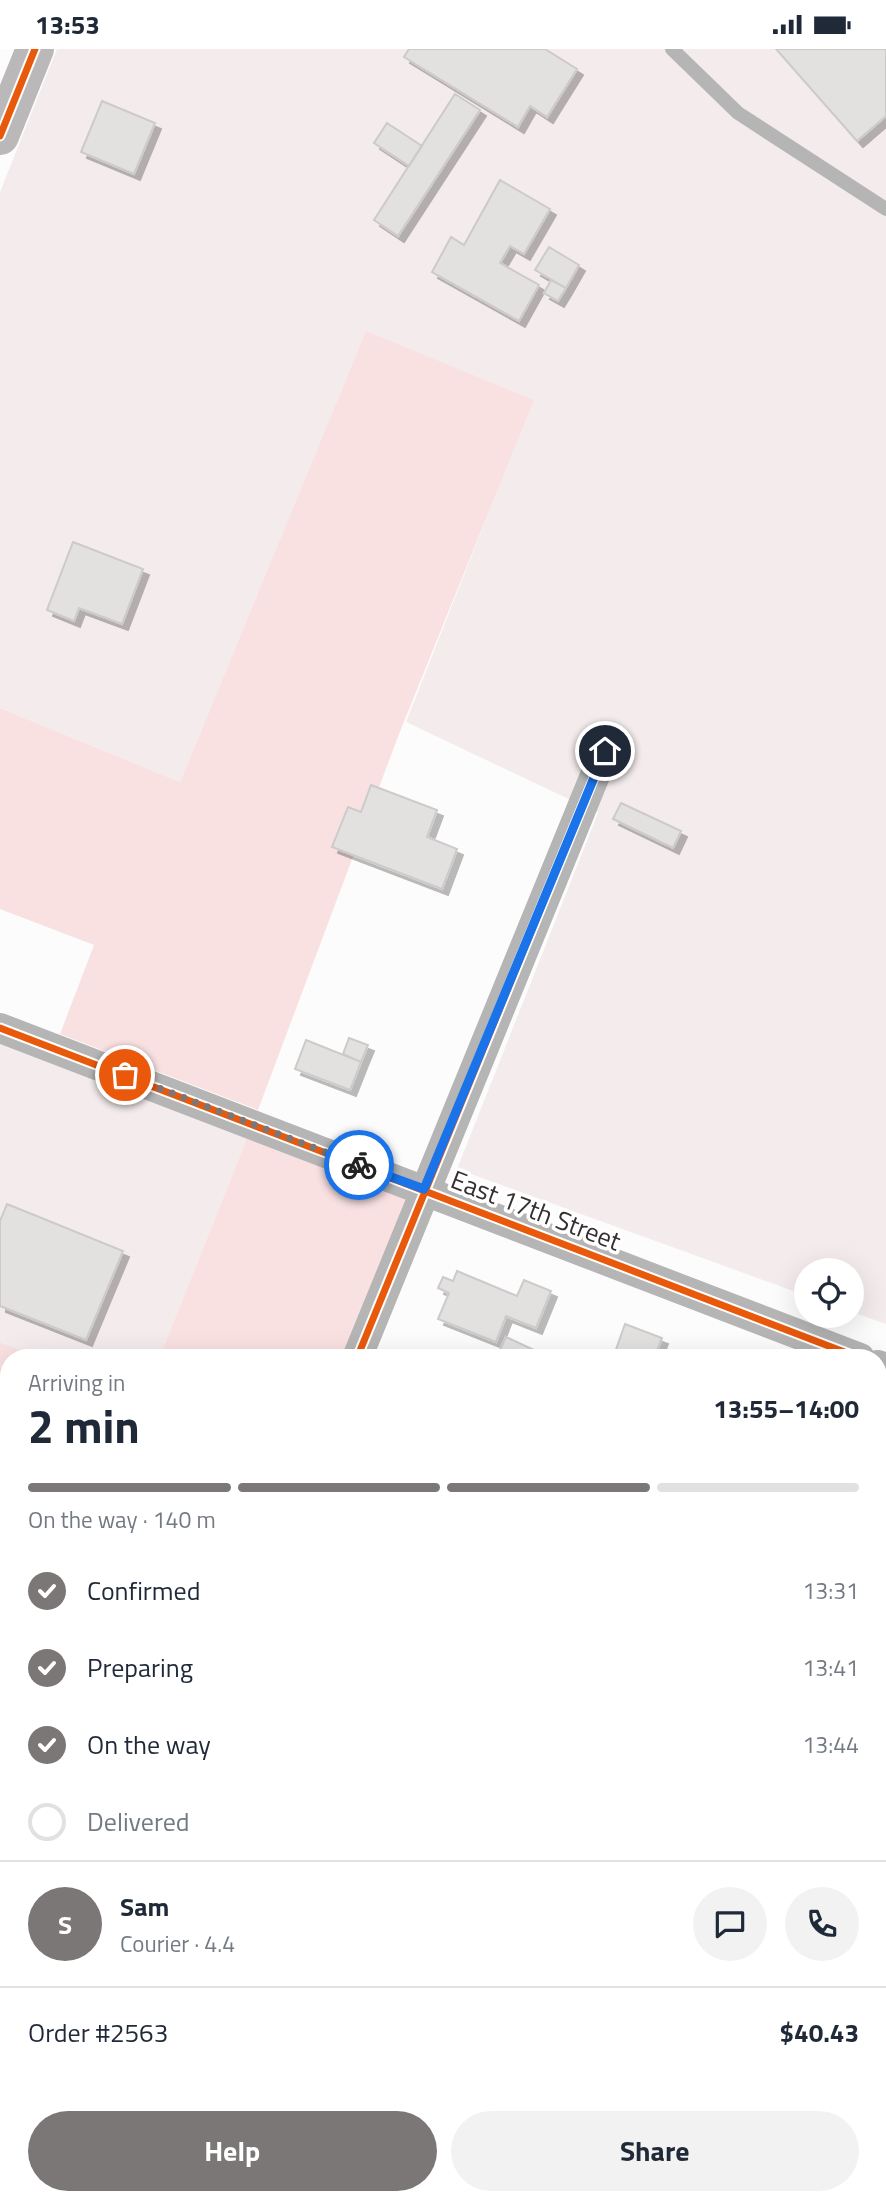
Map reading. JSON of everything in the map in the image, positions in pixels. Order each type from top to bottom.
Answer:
[{"type":"main road","points":[[0,136],[35,49]]},
{"type":"street","points":[[360,1349],[605,751]]},
{"type":"street","name":"East 17th Street","points":[[0,1028],[837,1349]]},
{"type":"lane","points":[[671,49],[738,113],[886,209]]},
{"type":"shaded area","points":[[57,49],[886,49],[886,1324],[864,1316],[864,1258],[794,1258],[794,1291],[457,1169],[598,813],[406,722],[533,400],[366,332],[180,782],[0,708],[0,192]]},
{"type":"shaded area","points":[[366,331],[534,400],[399,734],[258,1110],[60,1034],[94,945],[0,909],[0,708],[180,782]]},
{"type":"shaded area","points":[[0,1044],[247,1138],[163,1349],[18,1349],[0,1342]]},
{"type":"shaded area","points":[[247,1138],[406,1199],[346,1349],[163,1349]]},
{"type":"shaded area","points":[[0,1342],[18,1349],[0,1349]]},
{"type":"building","points":[[409,49],[545,49],[577,69],[547,117],[530,106],[518,127],[404,57]]},
{"type":"building","points":[[776,49],[886,49],[886,116],[857,141]]},
{"type":"building","points":[[455,94],[480,110],[398,236],[374,220]]},
{"type":"building","points":[[102,101],[155,123],[134,174],[81,152]]},
{"type":"building","points":[[387,123],[422,146],[409,166],[374,143]]},
{"type":"building","points":[[500,180],[550,209],[524,254],[510,246],[500,263],[539,285],[519,321],[432,272],[451,237],[464,245]]},
{"type":"building","points":[[549,247],[579,265],[566,288],[535,270]]},
{"type":"building","points":[[551,280],[566,288],[558,301],[544,293]]},
{"type":"building","points":[[73,542],[143,569],[122,624],[79,608],[74,621],[47,610]]},
{"type":"building","points":[[371,785],[437,810],[427,837],[457,849],[442,889],[332,847],[348,807],[361,812]]},
{"type":"building","points":[[621,803],[681,831],[673,848],[613,819]]},
{"type":"building","points":[[349,1038],[368,1045],[361,1062],[343,1054]]},
{"type":"building","points":[[306,1040],[361,1062],[350,1090],[295,1069]]},
{"type":"building","points":[[7,1204],[123,1251],[86,1340],[0,1306],[0,1221]]},
{"type":"building","points":[[457,1271],[517,1296],[524,1280],[551,1291],[536,1328],[506,1316],[496,1342],[438,1319],[449,1293],[438,1288],[443,1277],[453,1281]]},
{"type":"building","points":[[625,1324],[662,1338],[658,1349],[616,1349]]},
{"type":"building","points":[[506,1337],[532,1349],[500,1349]]},
{"type":"cycle path","points":[[0,136],[35,49]]},
{"type":"cycle path","points":[[361,1349],[605,751]]},
{"type":"cycle path","points":[[0,1028],[837,1349]]},
{"type":"way so far","points":[[125,1075],[359,1165]]},
{"type":"route","points":[[359,1165],[424,1189],[605,751]]}]
